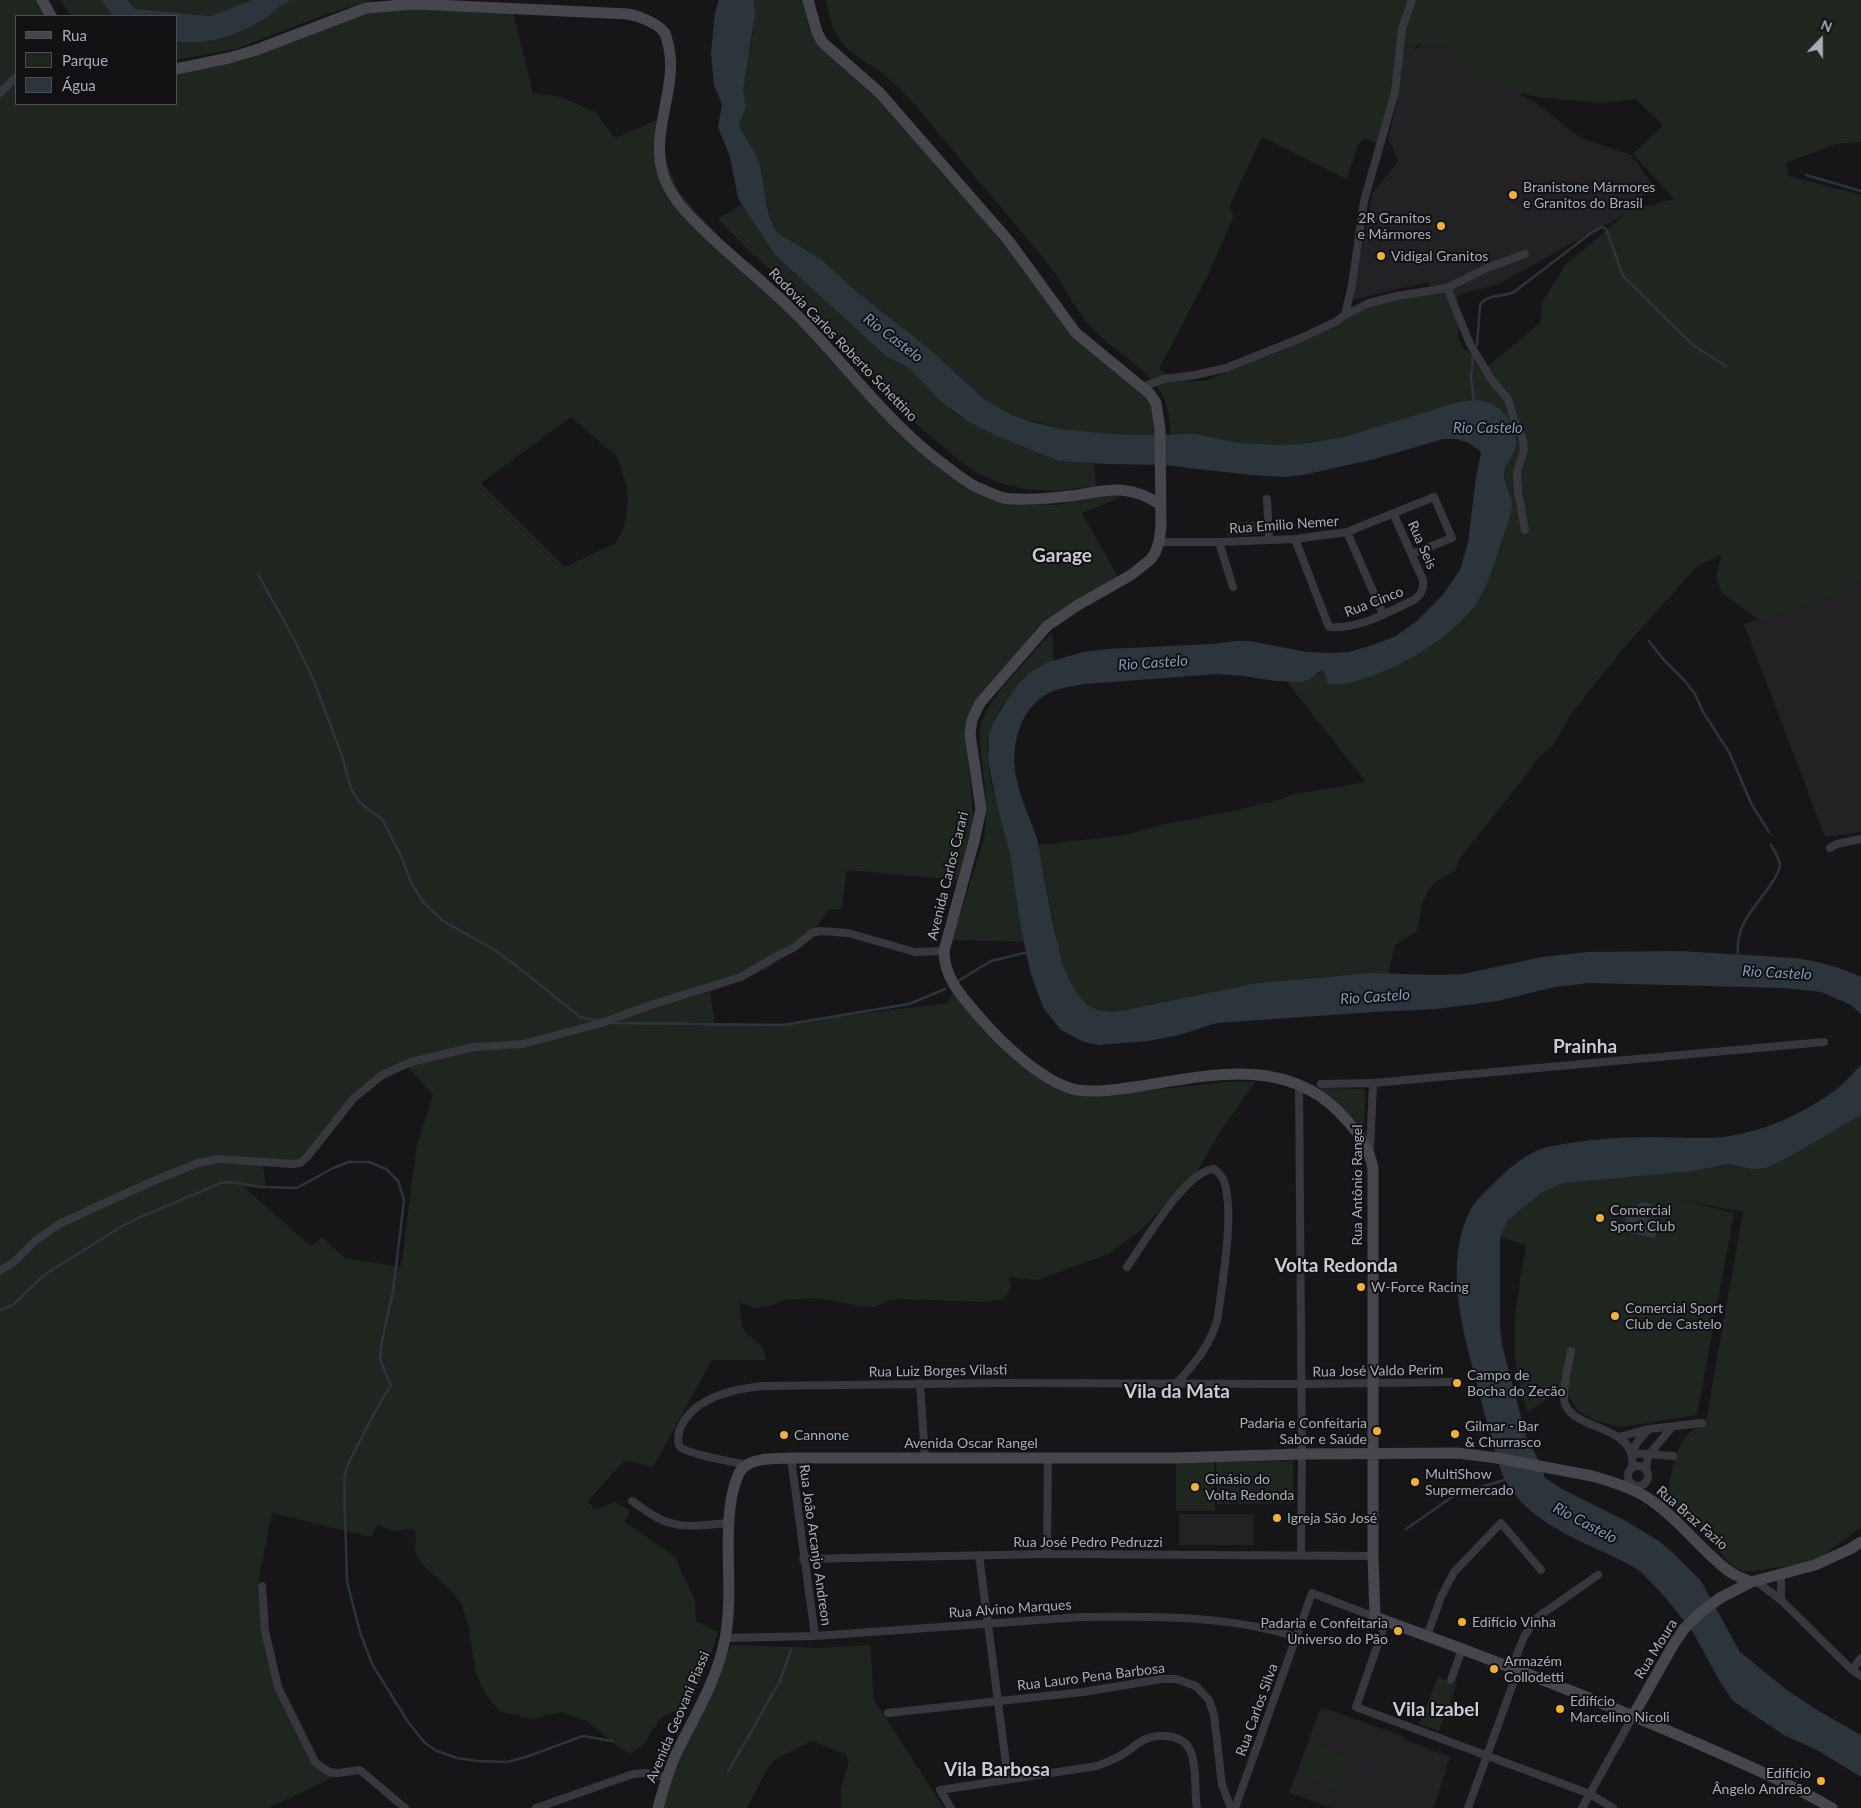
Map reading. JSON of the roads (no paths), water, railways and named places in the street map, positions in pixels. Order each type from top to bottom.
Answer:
[{"type":"main road","points":[[42,0],[50,15]]},
{"type":"main road","name":"Avenida Carlos Carari","points":[[808,0],[817,32],[822,42],[880,93],[1008,240],[1076,333],[1142,387],[1156,404],[1160,430],[1161,526],[1159,542],[1155,553],[1141,568],[1078,605],[1047,626],[980,703],[972,720],[970,734],[981,809],[944,950],[944,961],[947,970],[957,990],[986,1024],[1028,1064],[1064,1085],[1078,1090],[1101,1091],[1214,1074],[1266,1076],[1311,1089],[1331,1104],[1355,1129],[1370,1152]]},
{"type":"main road","name":"Rodovia Carlos Roberto Schettino","points":[[178,69],[229,58],[256,50],[366,8],[415,4],[479,6],[628,14],[648,20],[665,32],[670,50],[671,73],[660,145],[661,166],[667,186],[683,209],[707,234],[797,315],[890,417],[947,468],[978,488],[1005,498],[1053,498],[1116,489],[1150,498],[1161,505]]},
{"type":"main road","name":"Rua Antônio Rangel","points":[[1370,1152],[1373,1182],[1373,1556],[1381,1619]]},
{"type":"main road","name":"Rua Braz Fazio","points":[[1373,1454],[1458,1453],[1497,1458],[1626,1484],[1677,1522],[1731,1572],[1754,1582]]},
{"type":"main road","name":"Avenida Oscar Rangel","points":[[747,1465],[758,1460],[791,1458],[1217,1457],[1373,1454]]},
{"type":"main road","points":[[725,1638],[728,1612],[728,1523],[734,1483],[741,1470],[747,1465]]},
{"type":"main road","name":"Rua Moura","points":[[1633,1716],[1684,1630],[1701,1612],[1720,1598],[1754,1582],[1815,1566],[1861,1542]]},
{"type":"main road","points":[[1381,1619],[1515,1668],[1633,1716],[1768,1774],[1832,1808]]},
{"type":"main road","name":"Avenida Geovani Piassi","points":[[658,1808],[667,1777],[712,1680],[725,1638]]},
{"type":"street","points":[[1345,314],[1352,285],[1364,201],[1395,92],[1402,29],[1412,0]]},
{"type":"street","points":[[0,93],[15,78]]},
{"type":"street","points":[[1142,387],[1162,379],[1195,375],[1226,368],[1301,338],[1369,303],[1397,296],[1447,288],[1487,268],[1525,254]]},
{"type":"street","points":[[1447,288],[1470,344],[1493,382],[1508,399],[1514,420],[1522,436],[1524,450],[1517,472],[1518,492],[1525,530]]},
{"type":"street","name":"Rua Emilio Nemer","points":[[1159,542],[1219,542],[1295,538],[1347,532],[1434,497],[1452,538],[1412,554]]},
{"type":"street","points":[[1267,499],[1269,539]]},
{"type":"street","name":"Rua Seis","points":[[1394,513],[1423,580],[1424,589]]},
{"type":"street","points":[[1347,532],[1382,614]]},
{"type":"street","name":"Rua Cinco","points":[[1295,538],[1329,627],[1340,628],[1356,625],[1414,600],[1424,589]]},
{"type":"street","points":[[1219,542],[1234,587]]},
{"type":"street","points":[[1830,848],[1837,844],[1861,839]]},
{"type":"street","points":[[0,1270],[14,1262],[36,1240],[62,1223],[150,1182],[198,1163],[219,1159],[280,1164],[300,1163],[307,1157],[353,1099],[382,1075],[411,1062],[474,1047],[523,1044],[598,1024],[654,1004],[741,977],[795,947],[812,933],[820,931],[848,933],[915,952],[944,950]]},
{"type":"street","points":[[1321,1084],[1373,1083],[1824,1042]]},
{"type":"street","name":"Rua Antônio Rangel","points":[[1370,1152],[1373,1083]]},
{"type":"street","points":[[1299,1084],[1301,1555]]},
{"type":"street","points":[[1127,1267],[1187,1184],[1199,1174],[1208,1170],[1214,1169],[1220,1174],[1224,1182],[1228,1211],[1218,1317],[1204,1352],[1177,1382]]},
{"type":"street","points":[[1571,1350],[1564,1403],[1572,1413],[1619,1437],[1631,1452],[1633,1459],[1626,1484],[1642,1486]]},
{"type":"street","name":"Rua Luiz Borges Vilasti","points":[[747,1465],[691,1452],[681,1448],[678,1443],[678,1434],[682,1425],[689,1415],[701,1404],[728,1391],[744,1388],[920,1383],[1177,1382],[1301,1384]]},
{"type":"street","name":"Rua José Valdo Perim","points":[[1301,1384],[1455,1382]]},
{"type":"street","points":[[920,1383],[925,1458]]},
{"type":"street","points":[[1619,1437],[1649,1429],[1702,1422]]},
{"type":"street","points":[[1642,1486],[1648,1478],[1646,1469],[1650,1453],[1672,1427]]},
{"type":"street","points":[[1631,1452],[1649,1429]]},
{"type":"street","points":[[1631,1452],[1674,1456]]},
{"type":"street","name":"Rua João Arcanjo Andreon","points":[[791,1458],[814,1636]]},
{"type":"street","points":[[1047,1554],[1048,1458]]},
{"type":"street","points":[[1632,1468],[1640,1466],[1646,1469]]},
{"type":"street","points":[[1642,1486],[1647,1498]]},
{"type":"street","points":[[632,1501],[658,1518],[674,1525],[693,1526],[728,1523]]},
{"type":"street","points":[[1427,1636],[1441,1597],[1454,1572],[1501,1523],[1541,1570]]},
{"type":"street","name":"Rua José Pedro Pedruzzi","points":[[803,1559],[1047,1554],[1373,1556]]},
{"type":"street","points":[[979,1555],[1008,1779]]},
{"type":"street","points":[[1781,1600],[1782,1575]]},
{"type":"street","points":[[1468,1808],[1488,1756],[1524,1637],[1535,1619],[1598,1576]]},
{"type":"street","points":[[1754,1582],[1781,1600],[1852,1670],[1861,1676]]},
{"type":"street","points":[[262,1586],[265,1631],[278,1687],[315,1762],[329,1772],[338,1773],[360,1770],[405,1808]]},
{"type":"street","name":"Rua Carlos Silva","points":[[1235,1808],[1312,1593],[1381,1619]]},
{"type":"street","name":"Rua Alvino Marques","points":[[725,1638],[814,1636],[1081,1617],[1184,1618],[1242,1624],[1296,1637]]},
{"type":"street","points":[[1381,1619],[1356,1707],[1590,1794],[1612,1808]]},
{"type":"street","points":[[1451,1680],[1462,1649]]},
{"type":"street","points":[[1852,1670],[1861,1658]]},
{"type":"street","name":"Rua Lauro Pena Barbosa","points":[[888,1713],[1083,1692],[1162,1679],[1176,1679],[1196,1686],[1210,1700],[1214,1715],[1222,1785],[1231,1808]]},
{"type":"street","name":"Rua Moura","points":[[1582,1808],[1633,1716]]},
{"type":"street","points":[[951,1808],[940,1790],[1097,1766],[1118,1758],[1140,1742],[1153,1737],[1175,1738],[1187,1743],[1195,1768],[1197,1808]]},
{"type":"street","points":[[536,1808],[633,1774],[645,1773],[667,1777]]},
{"type":"water","points":[[101,0],[127,0],[136,9],[211,16],[252,0],[292,0],[251,27],[220,39],[187,43],[178,42],[178,15],[112,15]]},
{"type":"water","name":"Rio Castelo","points":[[719,0],[753,0],[755,14],[743,90],[746,108],[739,123],[757,158],[767,207],[779,234],[821,259],[857,292],[927,347],[984,399],[1012,415],[1061,429],[1111,434],[1195,434],[1239,443],[1277,445],[1304,444],[1344,437],[1459,402],[1478,400],[1494,405],[1500,410],[1511,422],[1514,430],[1516,445],[1504,473],[1512,506],[1488,582],[1477,602],[1458,624],[1418,654],[1389,669],[1359,680],[1334,685],[1328,684],[1323,671],[1318,672],[1309,680],[1300,682],[1218,674],[1085,684],[1051,692],[1031,708],[1024,718],[1016,743],[1014,756],[1017,781],[1037,839],[1062,963],[1078,994],[1089,1006],[1107,1011],[1125,1010],[1257,983],[1372,973],[1463,974],[1542,957],[1587,952],[1680,951],[1795,958],[1837,967],[1861,977],[1861,1014],[1851,1005],[1821,992],[1784,988],[1590,983],[1555,987],[1498,1001],[1436,1009],[1217,1023],[1179,1035],[1148,1041],[1098,1045],[1084,1042],[1061,1030],[1044,1009],[1031,975],[1021,929],[1010,854],[997,806],[988,760],[989,735],[993,723],[1008,698],[1028,674],[1046,663],[1083,652],[1249,641],[1307,652],[1330,653],[1349,652],[1396,636],[1418,620],[1442,596],[1460,570],[1468,543],[1476,477],[1481,453],[1469,443],[1456,439],[1443,439],[1375,459],[1303,475],[1286,477],[1251,475],[1164,465],[1059,461],[997,436],[969,422],[941,402],[909,368],[886,356],[775,255],[738,198],[730,157],[718,127],[722,104],[714,85],[711,53],[715,13]]},
{"type":"water","name":"Rio Castelo","points":[[1861,1065],[1861,1115],[1766,1168],[1751,1169],[1728,1164],[1693,1171],[1563,1183],[1541,1193],[1508,1220],[1500,1237],[1500,1326],[1502,1345],[1526,1436],[1543,1469],[1544,1477],[1562,1489],[1624,1520],[1659,1541],[1673,1553],[1701,1581],[1740,1652],[1787,1690],[1817,1710],[1861,1735],[1861,1777],[1817,1750],[1784,1735],[1733,1701],[1719,1680],[1694,1634],[1666,1598],[1640,1571],[1553,1527],[1533,1513],[1514,1494],[1499,1465],[1470,1358],[1459,1302],[1457,1263],[1459,1244],[1471,1209],[1505,1172],[1538,1150],[1564,1144],[1602,1139],[1639,1137],[1710,1138],[1757,1130],[1797,1114],[1821,1100],[1844,1083]]},
{"type":"water","points":[[1641,1202],[1652,1204],[1654,1207],[1652,1213],[1649,1215],[1638,1212],[1636,1206]]},
{"type":"water","points":[[1627,1214],[1659,1220],[1655,1238],[1624,1232]]},
{"type":"waterway","points":[[1806,175],[1861,191]]},
{"type":"waterway","points":[[1477,345],[1480,305],[1483,301],[1491,297],[1514,292],[1591,233],[1602,227],[1606,229],[1623,276],[1694,346],[1726,366]]},
{"type":"waterway","points":[[1473,355],[1471,378],[1474,403]]},
{"type":"waterway","points":[[258,574],[296,643],[314,681],[342,756],[351,789],[360,803],[382,819],[403,860],[411,883],[424,903],[443,921],[493,949],[514,964],[580,1017],[598,1021]]},
{"type":"waterway","points":[[1649,641],[1695,694],[1703,712],[1729,752],[1752,805],[1769,832]]},
{"type":"waterway","points":[[1738,956],[1739,936],[1742,927],[1751,911],[1774,880],[1780,866],[1777,855],[1771,845]]},
{"type":"waterway","points":[[958,981],[991,961],[1028,952]]},
{"type":"waterway","points":[[611,1023],[783,1025],[909,1004],[945,989]]},
{"type":"waterway","points":[[0,1310],[13,1305],[44,1275],[124,1225],[221,1183],[231,1182],[261,1187],[297,1188],[333,1168],[349,1162],[369,1162],[386,1169],[398,1181],[404,1200],[393,1291],[380,1359],[391,1386],[375,1411],[351,1458],[344,1480],[347,1582],[360,1632],[372,1664],[408,1722],[425,1743],[437,1751],[457,1758],[507,1762],[583,1736],[612,1741]]},
{"type":"waterway","points":[[1406,1529],[1455,1495],[1507,1479]]},
{"type":"waterway","points":[[728,1772],[780,1681],[791,1650]]},
{"type":"place","name":"Branistone Mármores e Granitos do Brasil","points":[[1513,195]]},
{"type":"place","name":"2R Granitos e Mármores","points":[[1441,226]]},
{"type":"place","name":"Vidigal Granitos","points":[[1381,256]]},
{"type":"place","name":"Comercial Sport Club","points":[[1600,1218]]},
{"type":"place","name":"W-Force Racing","points":[[1361,1287]]},
{"type":"place","name":"Comercial Sport Club de Castelo","points":[[1615,1316]]},
{"type":"place","name":"Campo de Bocha do Zecão","points":[[1457,1383]]},
{"type":"place","name":"Padaria e Confeitaria Sabor e Saúde","points":[[1377,1431]]},
{"type":"place","name":"Gilmar - Bar & Churrasco","points":[[1455,1434]]},
{"type":"place","name":"Cannone","points":[[784,1435]]},
{"type":"place","name":"MultiShow Supermercado","points":[[1415,1482]]},
{"type":"place","name":"Ginásio do Volta Redonda","points":[[1195,1487]]},
{"type":"place","name":"Igreja São José","points":[[1277,1518]]},
{"type":"place","name":"Edifício Vinha","points":[[1462,1622]]},
{"type":"place","name":"Padaria e Confeitaria Universo do Pão","points":[[1398,1631]]},
{"type":"place","name":"Armazém Collodetti","points":[[1494,1669]]},
{"type":"place","name":"Edifício Marcelino Nicoli","points":[[1560,1709]]},
{"type":"place","name":"Edifício Ângelo Andreão","points":[[1821,1781]]},
{"type":"district","name":"Garage","points":[[1062,556]]},
{"type":"district","name":"Prainha","points":[[1585,1047]]},
{"type":"district","name":"Volta Redonda","points":[[1336,1266]]},
{"type":"district","name":"Vila da Mata","points":[[1177,1392]]},
{"type":"district","name":"Vila Izabel","points":[[1436,1710]]},
{"type":"district","name":"Vila Barbosa","points":[[997,1770]]}]
